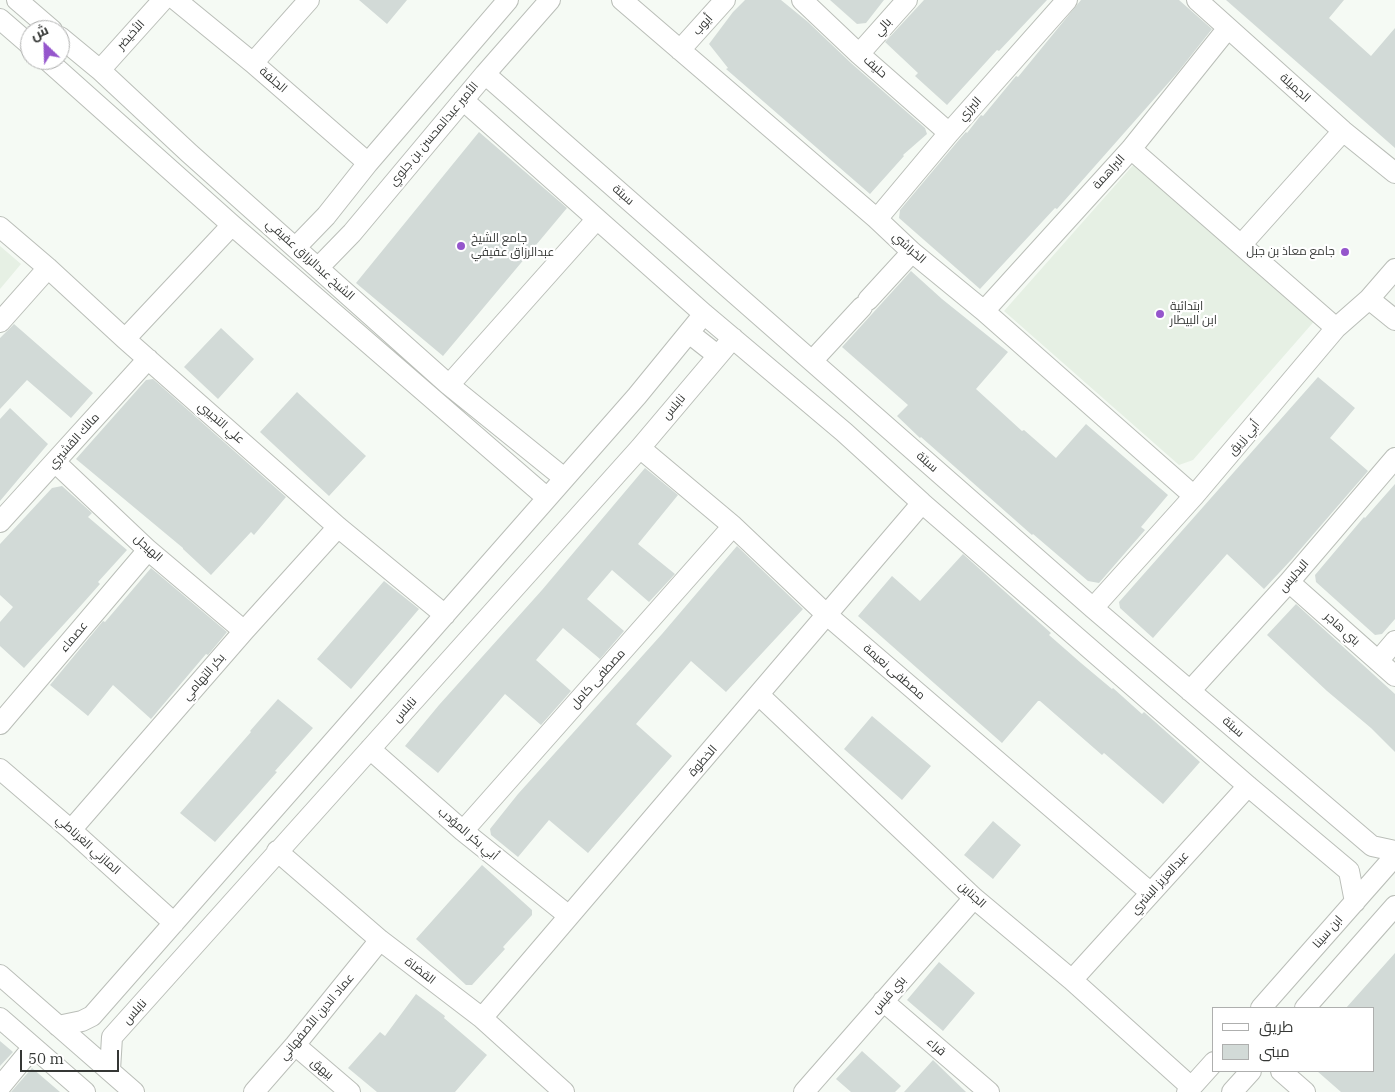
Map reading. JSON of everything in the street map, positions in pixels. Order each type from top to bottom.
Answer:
[{"type":"street","points":[[16,0],[40,20]]},
{"type":"street","name":"الأخيضر","points":[[100,70],[163,0]]},
{"type":"street","name":"الجلفة","points":[[176,0],[253,63],[368,162]]},
{"type":"street","points":[[253,63],[309,0]]},
{"type":"street","name":"الخراشي","points":[[622,0],[912,252],[984,311],[1194,496]]},
{"type":"street","name":"أيوب","points":[[680,50],[725,0]]},
{"type":"street","name":"حليف","points":[[802,0],[859,54],[949,133]]},
{"type":"street","name":"بالي","points":[[859,54],[907,0]]},
{"type":"street","name":"البرزي","points":[[877,220],[949,133],[1067,0]]},
{"type":"street","name":"الجميلة","points":[[1197,0],[1343,131],[1395,173]]},
{"type":"street","points":[[296,247],[326,216],[368,162],[505,3],[526,26]]},
{"type":"street","name":"الأمير عبدالمحسن بن جلوي","points":[[318,268],[352,233],[526,26],[539,4]]},
{"type":"street","points":[[0,19],[20,36]]},
{"type":"street","name":"البراهمة","points":[[984,311],[1131,149],[1228,28]]},
{"type":"street","name":"الشيخ عبدالرزاق عفيفي","points":[[70,45],[100,70],[189,153],[450,385],[564,478]]},
{"type":"street","name":"الشيخ عبدالرزاق عفيفي","points":[[58,70],[232,225],[546,497]]},
{"type":"street","name":"سبتة","points":[[485,74],[1094,608],[1372,846]]},
{"type":"street","points":[[462,100],[704,314],[850,438],[922,503],[1248,786],[1349,871],[1355,902]]},
{"type":"street","points":[[1241,245],[1343,131]]},
{"type":"street","points":[[1131,149],[1336,328]]},
{"type":"street","points":[[326,216],[329,234],[352,233]]},
{"type":"street","points":[[450,385],[596,220]]},
{"type":"street","points":[[125,339],[232,225]]},
{"type":"street","name":"علي التجيبي","points":[[0,228],[48,268],[125,339],[338,527],[445,615]]},
{"type":"street","points":[[813,360],[912,252]]},
{"type":"street","points":[[0,322],[48,268]]},
{"type":"street","name":"أبي زريق","points":[[1094,608],[1194,496],[1336,328],[1369,299],[1395,269]]},
{"type":"street","points":[[1369,299],[1395,320]]},
{"type":"street","points":[[58,1026],[82,1021],[92,1016],[445,615],[546,497],[637,396],[704,314]]},
{"type":"street","points":[[688,333],[717,356]]},
{"type":"street","name":"نابلس","points":[[112,1037],[640,448],[732,338]]},
{"type":"street","name":"مالك القشيري","points":[[0,522],[148,359]]},
{"type":"street","points":[[850,438],[872,414]]},
{"type":"street","name":"مصطفى نعيمة","points":[[640,448],[733,526],[827,615],[1151,893]]},
{"type":"street","name":"البدليس","points":[[1190,690],[1289,582],[1395,458]]},
{"type":"street","name":"الهيجل","points":[[55,462],[148,550],[244,631]]},
{"type":"street","points":[[529,483],[545,480],[545,462]]},
{"type":"street","name":"الخطوة","points":[[482,1018],[760,695],[922,503]]},
{"type":"street","name":"مصطفى كامل","points":[[463,831],[733,526]]},
{"type":"street","name":"بكر التهامي","points":[[71,830],[244,631],[338,527]]},
{"type":"street","name":"عصماء","points":[[0,724],[148,550]]},
{"type":"street","name":"بني هاجر","points":[[1289,582],[1395,676]]},
{"type":"street","points":[[1378,661],[1395,641]]},
{"type":"street","name":"الجناين","points":[[760,695],[974,898],[1072,980],[1189,1090]]},
{"type":"street","name":"أبي بكر المؤدب","points":[[370,750],[463,831],[569,916]]},
{"type":"street","name":"المازني الغرناطي","points":[[0,769],[174,923]]},
{"type":"street","name":"عبدالعزيز البشري","points":[[1072,980],[1248,786]]},
{"type":"street","points":[[1349,871],[1372,846],[1395,850]]},
{"type":"street","name":"القضاة","points":[[277,851],[380,940],[482,1018],[564,1092]]},
{"type":"street","name":"ابن سينا","points":[[1262,1007],[1395,856]]},
{"type":"street","name":"بني قيس","points":[[804,1092],[974,898]]},
{"type":"street","points":[[1306,1007],[1395,906]]},
{"type":"street","name":"عماد الدين الأصفهاني","points":[[254,1092],[295,1045],[380,940]]},
{"type":"street","points":[[0,975],[134,1092]]},
{"type":"street","name":"قراء","points":[[883,1001],[987,1092]]},
{"type":"street","points":[[92,1016],[112,1037],[110,1070]]},
{"type":"street","points":[[0,1018],[86,1092]]},
{"type":"street","name":"بيهق","points":[[295,1045],[350,1092]]},
{"type":"street","points":[[0,1087],[33,1047]]},
{"type":"street","points":[[1189,1090],[1212,1064]]},
{"type":"street","points":[[1232,1092],[1250,1072]]},
{"type":"street","points":[[1282,1072],[1305,1092]]},
{"type":"shaded area","name":"ابتدائية ابن البيطار","points":[[1135,163],[1317,318],[1193,460],[1179,465],[1004,311]]},
{"type":"shaded area","points":[[0,246],[21,264],[0,289]]},
{"type":"building","points":[[359,0],[407,0],[387,24]]},
{"type":"building","points":[[745,0],[781,0],[925,128],[927,134],[903,155],[870,194],[726,69],[728,68],[709,44],[733,12]]},
{"type":"building","points":[[830,0],[884,0],[866,23],[857,24]]},
{"type":"building","points":[[924,0],[1047,0],[999,51],[997,50],[947,105],[915,76],[918,73],[885,42]]},
{"type":"building","points":[[1081,0],[1179,0],[1212,29],[1178,72],[1057,209],[1055,208],[980,289],[899,218],[900,210],[981,115],[983,116],[1016,76],[1018,77]]},
{"type":"building","points":[[1226,0],[1344,0],[1329,18],[1371,56],[1395,28],[1395,148]]},
{"type":"building","name":"جامع الشيخ عبدالرزاق عفيفي","points":[[479,132],[567,208],[443,356],[356,283]]},
{"type":"building","points":[[911,271],[942,299],[1008,352],[976,389],[1022,431],[1024,430],[1056,458],[1086,424],[1168,495],[1141,527],[1145,530],[1099,583],[1088,581],[920,438],[897,416],[908,405],[842,347]]},
{"type":"building","points":[[14,324],[93,393],[71,418],[27,380],[0,409],[0,338]]},
{"type":"building","points":[[221,328],[254,359],[218,399],[184,367]]},
{"type":"building","points":[[1318,377],[1355,408],[1330,438],[1368,471],[1264,589],[1227,554],[1153,638],[1120,608],[1119,602]]},
{"type":"building","points":[[153,379],[286,497],[254,535],[251,532],[211,575],[183,548],[76,459],[146,380]]},
{"type":"building","points":[[297,392],[366,456],[329,496],[260,432]]},
{"type":"building","points":[[10,408],[48,444],[0,501],[0,419]]},
{"type":"building","points":[[645,468],[678,495],[638,544],[675,574],[649,602],[612,570],[587,599],[624,631],[600,659],[563,628],[536,660],[571,691],[541,725],[505,694],[438,773],[405,746],[439,705],[542,590]]},
{"type":"building","points":[[1395,484],[1395,619],[1382,634],[1375,635],[1316,582],[1315,575]]},
{"type":"building","points":[[62,486],[92,513],[88,517],[127,550],[98,582],[100,584],[24,668],[0,646],[0,622],[13,607],[0,595],[0,544],[52,488]]},
{"type":"building","points":[[737,546],[803,609],[726,692],[691,661],[636,724],[672,756],[588,853],[549,820],[518,857],[491,835],[490,829],[518,794],[662,634]]},
{"type":"building","points":[[963,554],[1051,633],[1049,635],[1142,714],[1144,712],[1200,762],[1163,804],[1104,753],[1102,755],[1040,701],[1002,743],[858,616],[892,576],[920,601]]},
{"type":"building","points":[[151,568],[227,632],[151,719],[113,685],[88,716],[50,685],[103,621],[105,622]]},
{"type":"building","points":[[384,581],[419,609],[351,689],[317,659]]},
{"type":"building","points":[[1296,604],[1395,694],[1395,752],[1371,728],[1327,691],[1267,635]]},
{"type":"building","points":[[278,699],[313,728],[215,842],[180,813]]},
{"type":"building","points":[[872,716],[931,766],[902,800],[844,749]]},
{"type":"building","points":[[993,821],[1021,845],[993,879],[964,855]]},
{"type":"building","points":[[482,865],[532,910],[532,915],[503,947],[505,949],[472,985],[466,985],[416,939]]},
{"type":"building","points":[[1395,953],[1395,1092],[1341,1092],[1318,1072],[1375,1072],[1375,1007],[1347,1007]]},
{"type":"building","points":[[939,962],[975,993],[943,1031],[907,1000]]},
{"type":"building","points":[[416,994],[445,1016],[444,1018],[487,1055],[455,1092],[377,1092],[348,1068],[380,1032],[385,1036]]},
{"type":"building","points":[[0,1041],[13,1052],[0,1066]]},
{"type":"building","points":[[862,1051],[901,1086],[895,1092],[851,1092],[836,1079]]},
{"type":"building","points":[[933,1060],[966,1092],[904,1092]]},
{"type":"building","points":[[32,1068],[60,1092],[11,1092]]},
{"type":"place","name":"جامع الشيخ عبدالرزاق عفيفي","points":[[461,246]]},
{"type":"place","name":"جامع معاذ بن جبل","points":[[1345,252]]},
{"type":"place","name":"ابتدائية ابن البيطار","points":[[1160,314]]}]
